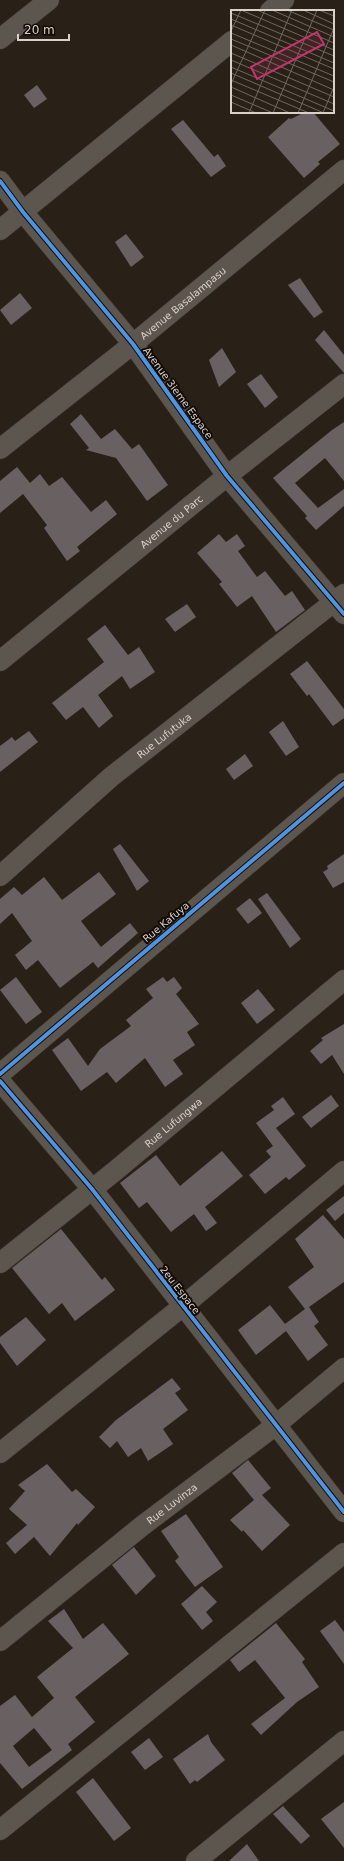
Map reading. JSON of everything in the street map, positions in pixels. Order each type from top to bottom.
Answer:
[{"type":"street","points":[[0,39],[49,0]]},
{"type":"street","points":[[271,10],[284,0]]},
{"type":"street","points":[[0,230],[231,42]]},
{"type":"street","name":"Avenue Basalampasu","points":[[0,449],[133,344],[344,170]]},
{"type":"street","name":"Avenue 3ieme Espace","points":[[0,182],[23,212],[133,344],[228,476],[341,603]]},
{"type":"street","name":"Avenue du Parc","points":[[0,662],[228,476],[344,384]]},
{"type":"street","name":"Rue Lufutuka","points":[[0,876],[111,777],[341,603]]},
{"type":"street","name":"Rue Kafuya","points":[[0,1074],[344,783]]},
{"type":"street","name":"Rue Lufungwa","points":[[0,1262],[92,1189],[344,980]]},
{"type":"street","name":"2eu Espace","points":[[0,1081],[92,1189],[344,1512]]},
{"type":"street","points":[[0,1454],[183,1306],[344,1171]]},
{"type":"street","name":"Rue Luvinza","points":[[0,1641],[142,1526],[276,1425],[344,1368]]},
{"type":"street","points":[[0,1830],[344,1553]]},
{"type":"street","points":[[196,1861],[344,1741]]},
{"type":"building","points":[[37,85],[47,99],[34,108],[24,95]]},
{"type":"building","points":[[303,113],[314,113],[340,144],[318,162],[320,164],[304,178],[268,137],[289,118],[291,119]]},
{"type":"building","points":[[183,120],[214,157],[218,154],[226,166],[211,177],[171,129]]},
{"type":"building","points":[[126,234],[144,257],[131,267],[115,242]]},
{"type":"building","points":[[300,278],[323,312],[314,318],[288,285]]},
{"type":"building","points":[[20,293],[32,308],[11,325],[0,310]]},
{"type":"building","points":[[324,330],[344,355],[344,373],[315,340]]},
{"type":"building","points":[[222,348],[236,372],[219,387],[209,360]]},
{"type":"building","points":[[261,374],[278,397],[265,408],[247,384]]},
{"type":"building","points":[[81,414],[101,439],[115,429],[132,449],[139,444],[168,485],[147,501],[116,458],[86,450],[89,448],[70,424]]},
{"type":"building","points":[[344,422],[344,481],[325,458],[295,483],[318,508],[344,489],[344,506],[316,530],[305,518],[307,516],[273,478]]},
{"type":"building","points":[[17,467],[30,483],[40,474],[49,486],[62,477],[91,512],[106,500],[117,514],[77,547],[80,551],[67,561],[44,528],[47,525],[23,494],[0,513],[0,481]]},
{"type":"building","points":[[219,534],[226,542],[237,534],[245,546],[238,551],[257,577],[265,571],[285,596],[292,591],[305,610],[276,632],[252,596],[237,607],[219,584],[222,582],[197,553]]},
{"type":"building","points":[[187,604],[196,617],[175,632],[165,619]]},
{"type":"building","points":[[105,625],[128,655],[139,647],[155,672],[130,689],[122,676],[98,695],[113,716],[99,728],[83,707],[66,720],[52,703],[104,662],[87,639]]},
{"type":"building","points":[[307,661],[344,709],[344,718],[333,726],[309,694],[307,696],[290,674]]},
{"type":"building","points":[[283,721],[299,747],[286,756],[269,732]]},
{"type":"building","points":[[29,731],[38,742],[0,772],[0,746],[12,737],[15,741]]},
{"type":"building","points":[[245,754],[253,766],[234,780],[226,769]]},
{"type":"building","points":[[120,844],[149,881],[137,891],[113,849]]},
{"type":"building","points":[[344,854],[344,882],[333,888],[323,872],[328,869],[327,866]]},
{"type":"building","points":[[99,872],[116,894],[81,921],[101,947],[130,923],[138,933],[98,968],[93,962],[60,988],[38,960],[26,970],[15,955],[32,941],[12,913],[0,924],[0,899],[14,887],[22,895],[44,877],[62,900]]},
{"type":"building","points":[[267,893],[301,939],[290,948],[258,899]]},
{"type":"building","points":[[250,898],[262,913],[248,924],[236,909]]},
{"type":"building","points":[[16,977],[42,1012],[26,1024],[0,990]]},
{"type":"building","points":[[163,977],[167,982],[174,977],[182,988],[176,994],[199,1024],[187,1032],[195,1045],[173,1060],[183,1074],[165,1087],[145,1058],[116,1083],[107,1072],[81,1091],[52,1050],[68,1038],[88,1066],[100,1049],[131,1026],[126,1020],[153,998],[146,989]]},
{"type":"building","points":[[258,989],[275,1010],[257,1024],[241,1003]]},
{"type":"building","points":[[344,1024],[344,1074],[332,1055],[321,1064],[310,1051],[323,1040],[321,1038]]},
{"type":"building","points":[[331,1095],[339,1106],[311,1128],[302,1117]]},
{"type":"building","points":[[283,1097],[295,1114],[276,1128],[306,1166],[289,1180],[286,1177],[265,1194],[249,1175],[271,1157],[266,1151],[273,1146],[256,1123],[274,1110],[271,1106]]},
{"type":"building","points":[[222,1151],[243,1176],[205,1207],[217,1223],[206,1231],[194,1214],[171,1232],[147,1202],[139,1208],[120,1183],[156,1155],[180,1186]]},
{"type":"building","points":[[344,1196],[344,1213],[335,1221],[326,1210]]},
{"type":"building","points":[[323,1215],[344,1239],[344,1282],[309,1307],[319,1322],[314,1326],[328,1345],[308,1361],[286,1331],[256,1355],[238,1330],[270,1305],[285,1324],[305,1309],[288,1287],[314,1267],[295,1239]]},
{"type":"building","points":[[61,1229],[102,1280],[105,1277],[115,1290],[75,1321],[62,1303],[49,1314],[12,1268]]},
{"type":"building","points":[[26,1317],[46,1340],[17,1366],[0,1343],[0,1337]]},
{"type":"building","points":[[172,1378],[181,1389],[175,1393],[188,1410],[163,1429],[173,1444],[148,1461],[141,1448],[128,1457],[117,1441],[110,1448],[99,1437],[116,1420]]},
{"type":"building","points":[[248,1460],[271,1488],[262,1495],[290,1525],[262,1551],[243,1530],[242,1532],[230,1520],[254,1500],[232,1473]]},
{"type":"building","points":[[47,1464],[72,1492],[76,1489],[95,1507],[78,1525],[77,1523],[50,1556],[34,1537],[15,1554],[6,1543],[27,1525],[9,1509],[25,1491],[18,1485]]},
{"type":"building","points":[[186,1514],[223,1567],[195,1587],[175,1561],[179,1557],[161,1531]]},
{"type":"building","points":[[134,1547],[156,1576],[136,1595],[112,1565]]},
{"type":"building","points":[[202,1586],[217,1602],[206,1612],[213,1621],[202,1630],[181,1604]]},
{"type":"building","points":[[64,1609],[83,1639],[103,1623],[129,1654],[75,1697],[95,1722],[68,1744],[72,1750],[22,1789],[0,1763],[0,1706],[15,1695],[32,1717],[54,1698],[37,1677],[73,1648],[48,1621]],"holes":[[[34,1728],[52,1750],[29,1767],[13,1746]]]},
{"type":"building","points":[[335,1620],[344,1632],[344,1664],[320,1631]]},
{"type":"building","points":[[276,1623],[305,1659],[302,1662],[319,1687],[297,1702],[261,1735],[251,1724],[285,1698],[255,1660],[239,1672],[230,1660]]},
{"type":"building","points":[[208,1734],[211,1742],[225,1760],[197,1782],[195,1780],[190,1784],[173,1759]]},
{"type":"building","points":[[149,1738],[163,1757],[145,1770],[131,1752]]},
{"type":"building","points":[[93,1778],[131,1828],[114,1841],[76,1792]]},
{"type":"building","points":[[344,1802],[344,1848],[321,1819]]},
{"type":"building","points":[[283,1806],[310,1836],[301,1844],[273,1814]]},
{"type":"building","points":[[247,1844],[259,1861],[229,1861]]},
{"type":"cycle path","points":[[0,181],[23,212],[133,344],[227,476],[344,614]]},
{"type":"cycle path","points":[[0,1074],[344,783]]},
{"type":"cycle path","points":[[0,1081],[92,1189],[344,1512]]}]
